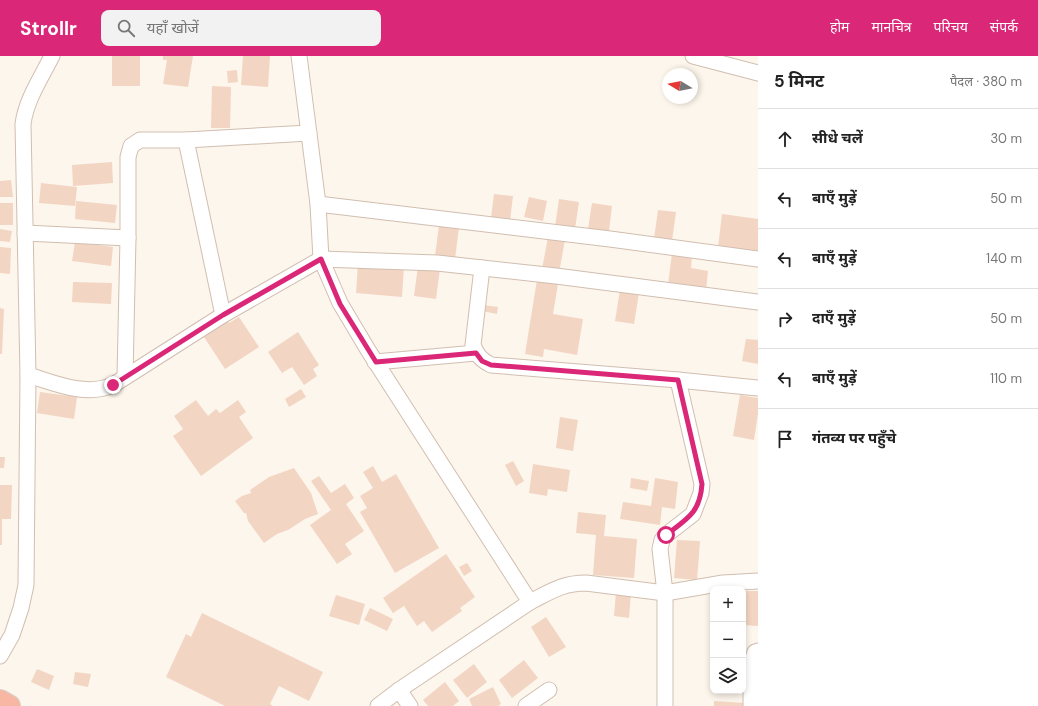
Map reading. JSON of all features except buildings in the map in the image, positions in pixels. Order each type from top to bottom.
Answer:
[{"type":"highway","points":[[0,701],[9,706]]},
{"type":"street","points":[[0,656],[12,635],[21,608],[26,584],[28,375],[24,113],[52,56]]},
{"type":"street","points":[[299,56],[318,204],[321,259],[340,304],[530,602]]},
{"type":"street","points":[[692,56],[758,73]]},
{"type":"street","points":[[125,377],[128,157],[131,146],[140,140],[186,140],[309,133]]},
{"type":"street","points":[[186,140],[223,315]]},
{"type":"street","points":[[318,204],[602,238],[758,259]]},
{"type":"street","points":[[25,233],[128,238]]},
{"type":"street","points":[[28,375],[78,390],[104,389],[113,385],[223,315],[321,259],[437,263],[758,302]]},
{"type":"street","points":[[482,268],[473,345],[476,353],[482,361],[491,365],[758,388]]},
{"type":"street","points":[[376,362],[476,353]]},
{"type":"street","points":[[665,706],[665,593],[660,549],[662,540],[666,535],[693,514],[702,489],[678,380]]},
{"type":"street","points":[[378,706],[399,690],[530,602],[559,587],[573,583],[586,583],[665,593],[723,584],[758,581]]},
{"type":"street","points":[[751,706],[751,664],[755,652],[758,651]]},
{"type":"street","points":[[399,690],[410,706]]},
{"type":"street","points":[[526,706],[549,690]]},
{"type":"route","points":[[113,385],[223,315],[321,259],[340,304],[376,362],[476,353],[482,361],[491,365],[678,380],[702,484],[698,503],[693,514],[666,535]]}]
